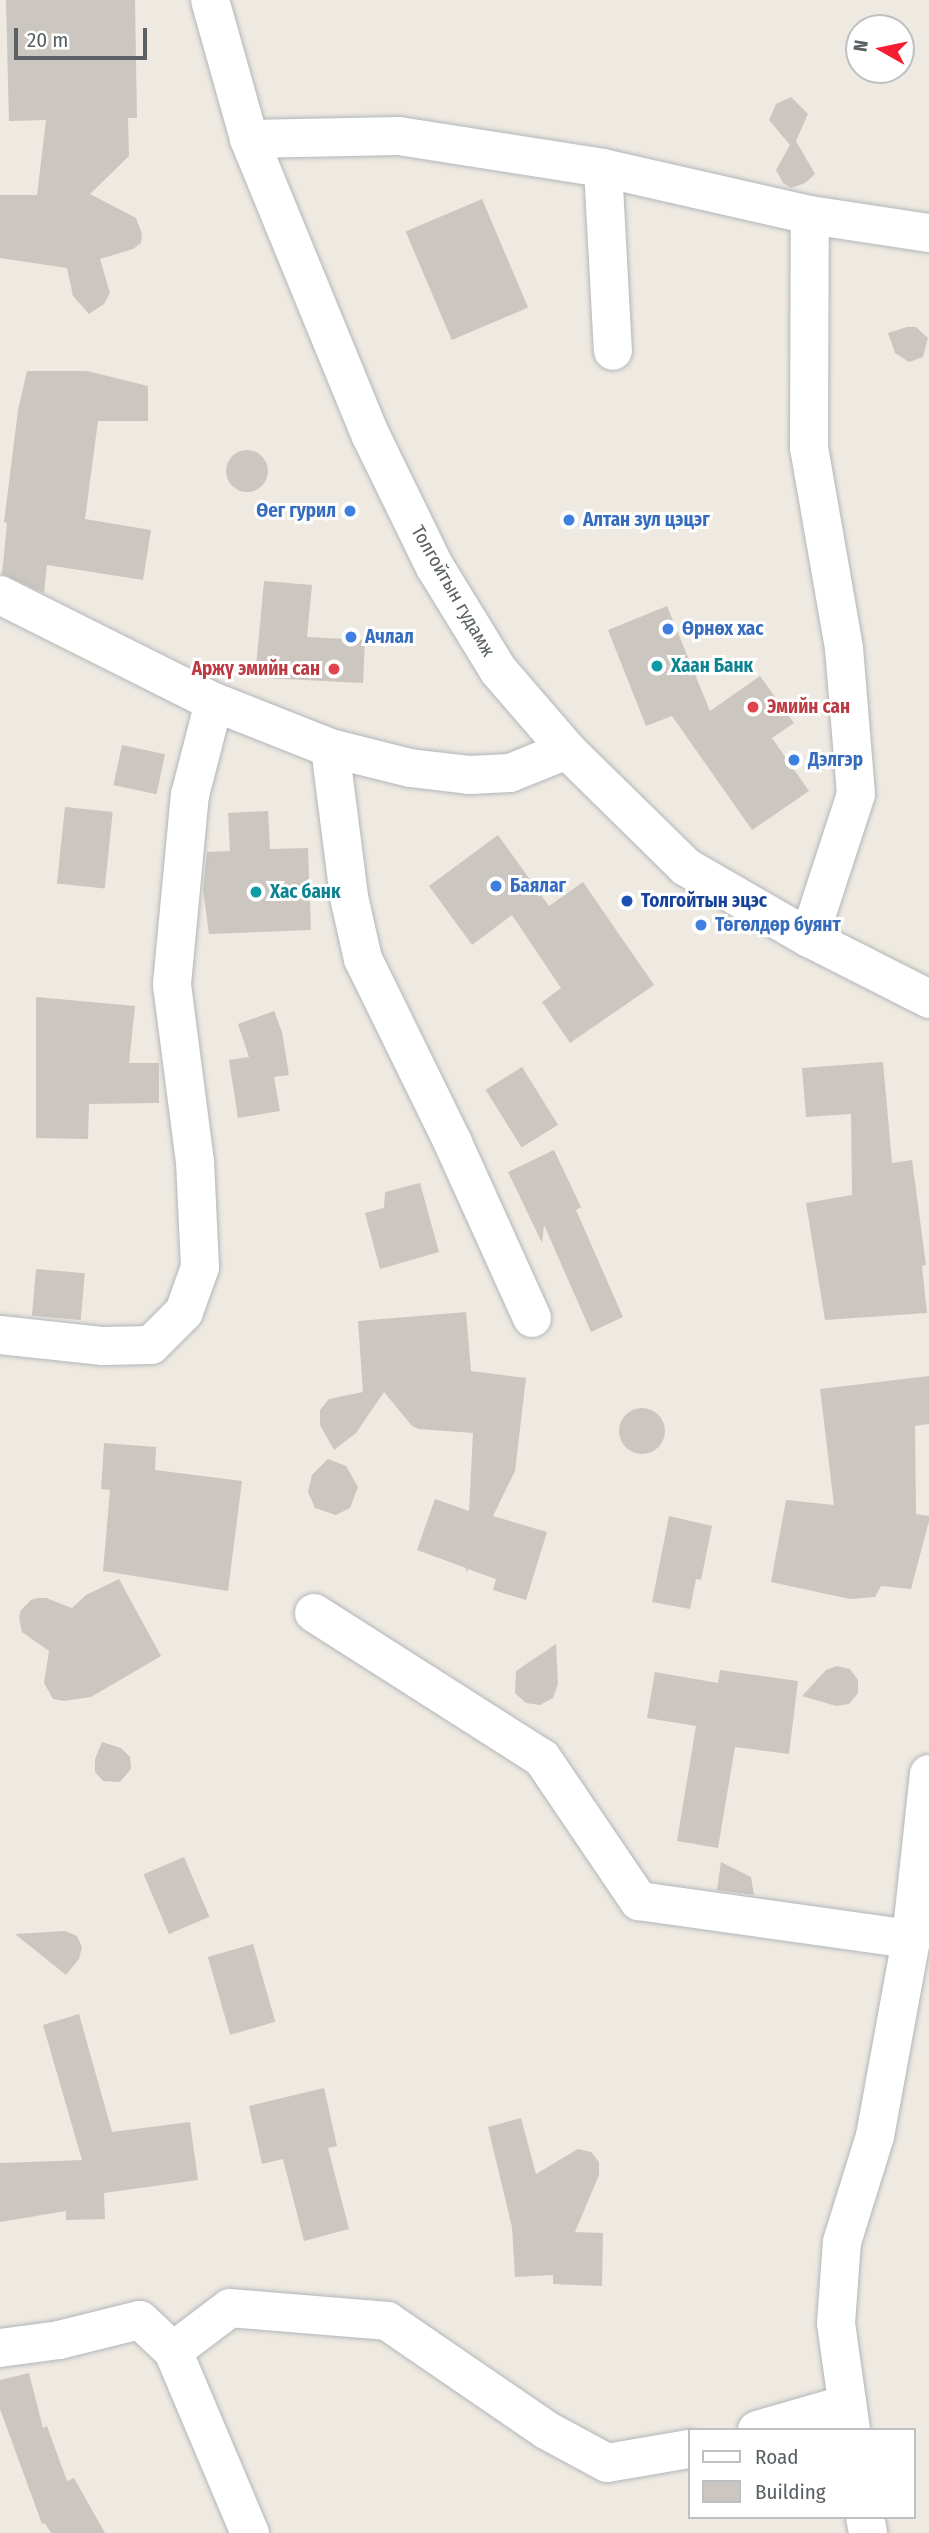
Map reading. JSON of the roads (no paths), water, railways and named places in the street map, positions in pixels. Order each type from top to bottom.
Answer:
[{"type":"street","name":"Толгойтын гудамж","points":[[210,0],[249,139],[371,436],[435,566],[498,670],[568,750],[686,867],[809,938],[929,999]]},
{"type":"street","points":[[249,139],[399,136],[603,167],[810,215],[929,233]]},
{"type":"street","points":[[603,167],[613,351]]},
{"type":"street","points":[[809,938],[856,794],[844,648],[809,447],[810,215]]},
{"type":"street","points":[[0,594],[214,702],[330,748],[411,768],[470,775],[510,773],[568,750]]},
{"type":"street","points":[[0,1335],[103,1346],[151,1345],[184,1312],[200,1267],[195,1162],[172,984],[190,795],[214,702]]},
{"type":"street","points":[[330,748],[349,897],[363,959],[453,1143],[532,1318]]},
{"type":"street","points":[[314,1613],[541,1758],[639,1901],[911,1939]]},
{"type":"street","points":[[771,2428],[849,2417],[836,2323],[842,2242],[875,2136],[911,1939],[929,1774]]},
{"type":"street","points":[[173,2351],[230,2308],[387,2321],[546,2430],[607,2463],[688,2449]]},
{"type":"street","points":[[0,2348],[59,2340],[140,2320],[173,2351],[250,2533]]},
{"type":"place","name":"Өег гурил","points":[[350,511]]},
{"type":"place","name":"Алтан зул цэцэг","points":[[569,520]]},
{"type":"place","name":"Өрнөх хас","points":[[668,629]]},
{"type":"place","name":"Ачлал","points":[[351,637]]},
{"type":"place","name":"Хаан Банк","points":[[657,666]]},
{"type":"place","name":"Аржү эмийн сан","points":[[334,669]]},
{"type":"place","name":"Эмийн сан","points":[[753,707]]},
{"type":"place","name":"Дэлгэр","points":[[794,760]]},
{"type":"place","name":"Баялаг","points":[[496,886]]},
{"type":"place","name":"Хас банк","points":[[256,892]]},
{"type":"place","name":"Толгойтын эцэс","points":[[627,901]]},
{"type":"place","name":"Төгөлдөр буянт","points":[[701,925]]}]
